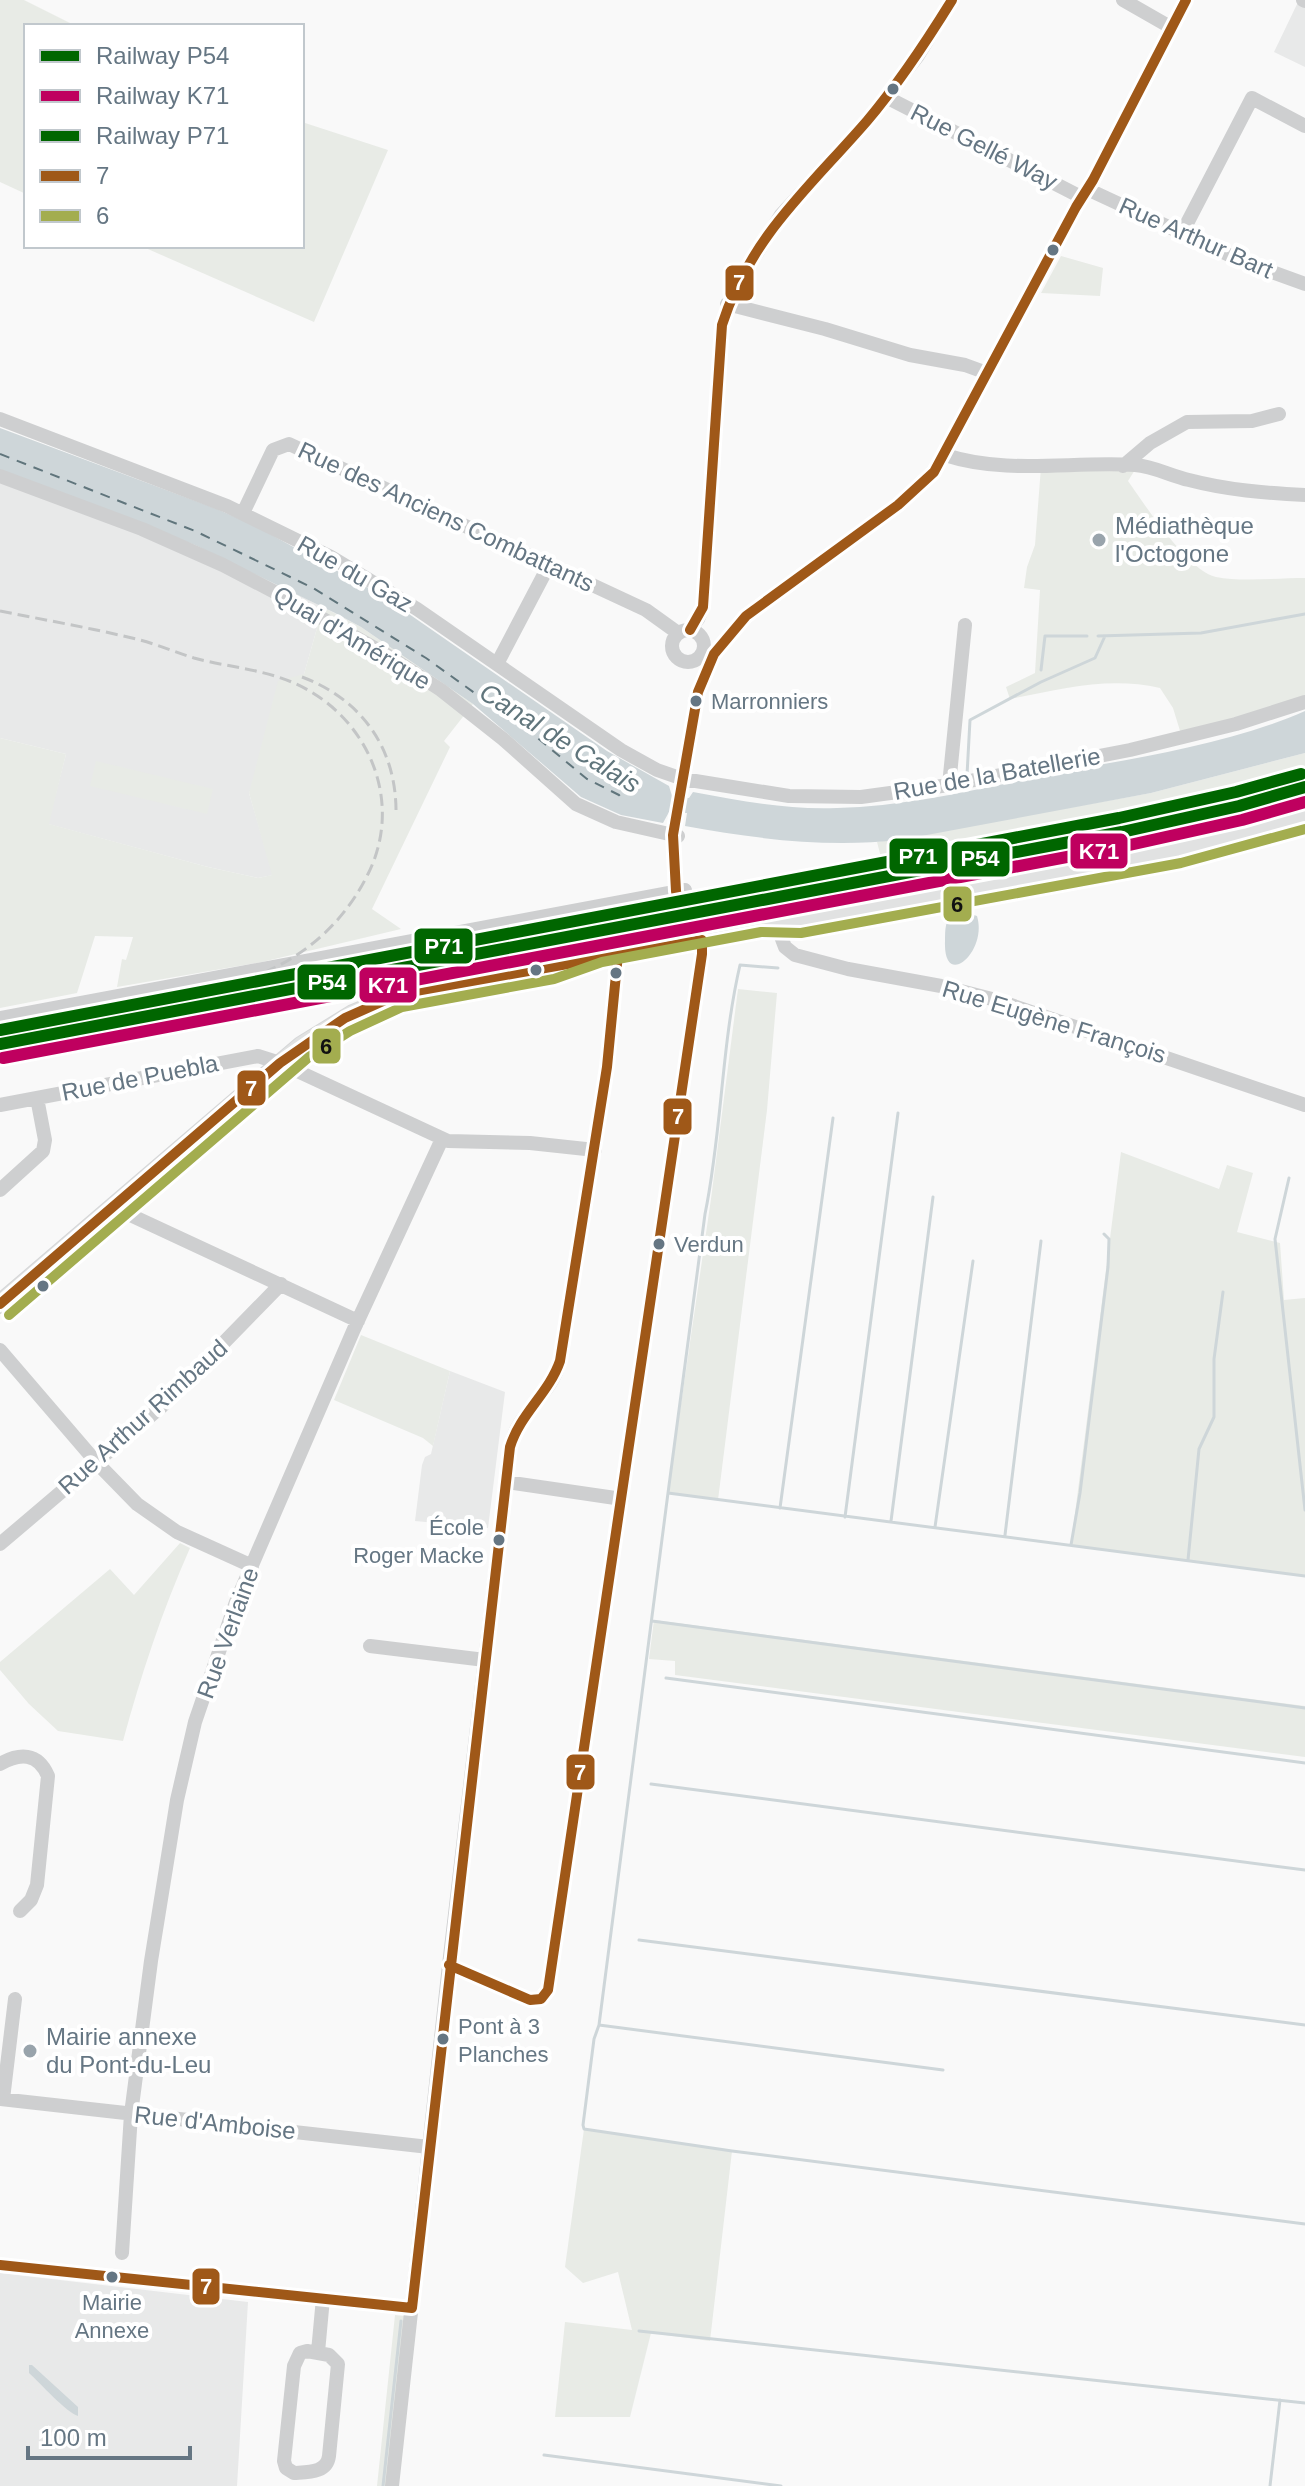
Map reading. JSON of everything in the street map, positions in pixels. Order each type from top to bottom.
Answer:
[{"type":"main road","points":[[0,1304],[280,1063],[333,1024],[391,996],[775,921],[1178,849],[1305,815]]},
{"type":"main road","points":[[551,965],[592,949],[693,937]]},
{"type":"street","points":[[952,0],[929,39],[886,97],[844,148],[781,215],[727,304],[722,325],[703,607],[698,619],[672,642],[674,655],[682,661],[698,657],[713,642],[909,496],[934,472],[1186,0]]},
{"type":"street","points":[[1123,0],[1172,28]]},
{"type":"street","name":"Rue Gellé Way","points":[[886,97],[1084,193]]},
{"type":"street","points":[[1182,233],[1252,98],[1305,126]]},
{"type":"street","name":"Rue Arthur Bart","points":[[1084,193],[1257,267],[1305,284]]},
{"type":"street","points":[[727,304],[987,373]]},
{"type":"street","points":[[1123,466],[1150,443],[1187,422],[1252,421],[1279,414]]},
{"type":"street","name":"Rue du Gaz","points":[[0,419],[243,513],[331,557],[374,581],[635,759],[682,784]]},
{"type":"street","name":"Rue des Anciens Combattants","points":[[243,513],[273,450],[289,444],[619,597],[684,632]]},
{"type":"street","points":[[945,455],[973,464],[1047,467],[1138,465],[1188,480],[1242,491],[1305,495]]},
{"type":"street","name":"Quai d'Amérique","points":[[0,476],[154,534],[300,605],[441,690],[503,739],[576,804],[616,822],[675,831]]},
{"type":"street","points":[[497,664],[549,565]]},
{"type":"street","points":[[698,692],[714,654],[738,624]]},
{"type":"street","points":[[949,785],[965,625]]},
{"type":"street","points":[[449,1965],[530,2000],[541,1999],[548,1990],[702,954],[693,937],[681,891],[675,831],[698,692],[701,636],[684,632]]},
{"type":"street","name":"Rue de la Batellerie","points":[[682,784],[808,798],[861,797],[949,785],[1130,750],[1246,722],[1305,702]]},
{"type":"street","points":[[0,1018],[681,891]]},
{"type":"street","name":"Rue Eugène François","points":[[775,921],[785,947],[795,955],[996,1000],[1304,1102]]},
{"type":"street","points":[[392,2486],[506,1482],[516,1427],[552,1380],[558,1367],[609,1056],[618,954]]},
{"type":"street","name":"Rue de Puebla","points":[[0,1105],[263,1057],[442,1139]]},
{"type":"street","points":[[0,1190],[43,1151],[45,1140],[37,1098]]},
{"type":"street","points":[[442,1139],[595,1150]]},
{"type":"street","name":"Rue Verlaine","points":[[122,2253],[131,2114],[151,1961],[168,1849],[189,1744],[217,1653],[252,1566],[358,1321],[442,1139]]},
{"type":"street","points":[[113,1207],[358,1321]]},
{"type":"street","name":"Rue Arthur Rimbaud","points":[[0,1544],[170,1398],[281,1284]]},
{"type":"street","points":[[0,1350],[129,1497],[160,1522],[252,1566]]},
{"type":"street","points":[[506,1482],[622,1499]]},
{"type":"street","points":[[370,1646],[485,1660]]},
{"type":"street","points":[[0,1764],[17,1755],[26,1755],[40,1762],[48,1776],[37,1885],[31,1900],[20,1911]]},
{"type":"street","points":[[2,2099],[5,2038],[15,1999]]},
{"type":"street","name":"Rue d'Amboise","points":[[2,2099],[429,2147]]},
{"type":"street","points":[[0,2265],[412,2308]]},
{"type":"street","points":[[318,2352],[323,2298]]},
{"type":"street","points":[[318,2352],[335,2359],[338,2364],[328,2463],[322,2469],[294,2473],[286,2468],[284,2461],[294,2366],[300,2353],[318,2352]]},
{"type":"shaded area","points":[[0,0],[24,0],[72,24],[24,24],[24,193],[0,182]]},
{"type":"shaded area","points":[[1299,0],[1305,0],[1305,67],[1274,52]]},
{"type":"shaded area","points":[[304,123],[388,150],[314,322],[146,248],[304,248]]},
{"type":"shaded area","points":[[1061,256],[1103,268],[1100,296],[1041,293]]},
{"type":"shaded area","points":[[1138,465],[1128,481],[1168,536],[1205,572],[1216,577],[1237,579],[1305,578],[1305,697],[1181,734],[1173,708],[1160,688],[1104,684],[1010,699],[1006,687],[1035,673],[1040,590],[1024,588],[1035,545],[1041,467]]},
{"type":"shaded area","points":[[0,471],[195,545],[323,607],[304,674],[249,793],[273,875],[258,878],[208,867],[48,824],[66,754],[0,738]]},
{"type":"shaded area","points":[[323,607],[361,627],[473,704],[444,741],[450,747],[372,909],[401,929],[262,962],[117,987],[122,959],[126,960],[133,937],[95,936],[77,993],[0,1008],[0,738],[66,754],[49,824],[208,867],[258,878],[272,875],[249,793],[278,681],[304,674]]},
{"type":"shaded area","points":[[1305,753],[1305,773],[1134,819],[1089,822],[882,861],[877,842],[1151,793]]},
{"type":"shaded area","points":[[96,761],[213,789],[207,814],[90,786]]},
{"type":"shaded area","points":[[1305,793],[1305,808],[1180,840],[799,909],[764,910],[763,905],[1158,832]]},
{"type":"shaded area","points":[[476,935],[478,943],[0,1032],[0,1024]]},
{"type":"shaded area","points":[[481,958],[484,971],[376,994],[364,988],[0,1060],[0,1049]]},
{"type":"shaded area","points":[[738,989],[777,993],[767,1110],[718,1500],[668,1493]]},
{"type":"shaded area","points":[[1121,1152],[1219,1189],[1227,1165],[1253,1173],[1237,1232],[1280,1243],[1284,1300],[1305,1298],[1305,1576],[1071,1545]]},
{"type":"shaded area","points":[[361,1335],[450,1371],[433,1446],[423,1438],[334,1400]]},
{"type":"shaded area","points":[[450,1371],[505,1392],[488,1528],[415,1521],[422,1465],[425,1457],[431,1454]]},
{"type":"shaded area","points":[[180,1543],[190,1548],[153,1643],[123,1741],[58,1731],[29,1704],[0,1670],[0,1662],[110,1569],[134,1595]]},
{"type":"shaded area","points":[[654,1620],[1305,1706],[1305,1757],[675,1675],[675,1661],[649,1659]]},
{"type":"shaded area","points":[[584,2129],[732,2151],[710,2341],[651,2333],[630,2417],[555,2417],[565,2322],[632,2330],[618,2272],[583,2283],[565,2267]]},
{"type":"shaded area","points":[[0,2273],[248,2302],[237,2486],[0,2486]]},
{"type":"shaded area","points":[[395,2315],[404,2316],[387,2486],[377,2486]]},
{"type":"water","name":"Canal de Calais","points":[[0,428],[217,509],[257,527],[383,596],[607,751],[669,786],[672,796],[689,798],[693,792],[801,808],[898,803],[1192,746],[1250,731],[1305,711],[1305,753],[1151,793],[900,840],[845,843],[792,841],[685,826],[687,813],[669,812],[663,823],[621,815],[581,797],[473,704],[361,627],[195,545],[0,471]]},
{"type":"water","points":[[962,911],[977,916],[979,929],[971,953],[957,965],[946,956],[945,929],[953,912]]},
{"type":"water","points":[[29,2365],[78,2407],[78,2416],[60,2404],[29,2373]]},
{"type":"waterway","points":[[1098,636],[1201,633],[1305,614]]},
{"type":"waterway","points":[[1041,670],[1045,636],[1087,636]]},
{"type":"waterway","points":[[967,775],[970,720],[1041,682],[1095,658],[1105,636]]},
{"type":"waterway","points":[[778,968],[740,965],[729,1027],[711,1183],[668,1493],[1305,1576]]},
{"type":"waterway","points":[[845,1517],[898,1113]]},
{"type":"waterway","points":[[780,1508],[833,1118]]},
{"type":"waterway","points":[[1289,1178],[1275,1239],[1305,1510]]},
{"type":"waterway","points":[[891,1521],[933,1197]]},
{"type":"waterway","points":[[1071,1545],[1108,1267],[1109,1239],[1104,1234]]},
{"type":"waterway","points":[[1005,1535],[1041,1241]]},
{"type":"waterway","points":[[935,1527],[973,1261]]},
{"type":"waterway","points":[[1188,1560],[1199,1449],[1214,1417],[1214,1359],[1223,1292]]},
{"type":"waterway","points":[[668,1493],[599,2025],[943,2070]]},
{"type":"waterway","points":[[652,1621],[1305,1708]]},
{"type":"waterway","points":[[666,1678],[1305,1763]]},
{"type":"waterway","points":[[651,1784],[1305,1870]]},
{"type":"waterway","points":[[639,1940],[1305,2025]]},
{"type":"waterway","points":[[599,2025],[594,2039],[584,2129],[732,2151],[1305,2224]]},
{"type":"waterway","points":[[383,2486],[401,2321]]},
{"type":"waterway","points":[[639,2331],[1305,2403]]},
{"type":"waterway","points":[[1270,2486],[1280,2400]]},
{"type":"waterway","points":[[544,2455],[781,2486]]},
{"type":"ferry route","points":[[0,454],[195,531],[313,588],[426,658],[540,740],[587,779],[619,795],[624,801]]},
{"type":"railway","points":[[0,611],[136,639],[194,658],[282,678],[320,697],[342,716],[359,738],[372,763],[380,789],[382,817],[378,846],[356,896],[325,933],[307,948],[266,972],[220,987]]},
{"type":"railway","points":[[302,677],[343,699],[372,730],[390,769],[396,814]]},
{"type":"rail line","name":"P71","points":[[0,1030],[1119,818],[1301,774]]},
{"type":"rail line","name":"P54","points":[[0,1044],[1122,832],[1239,806],[1305,787]]},
{"type":"rail line","name":"K71","points":[[3,1058],[1125,846],[1242,820],[1305,802]]},
{"type":"transit line","name":"7","points":[[690,630],[703,607],[722,325],[734,294],[765,239],[879,107],[952,0]]},
{"type":"transit line","name":"7","points":[[686,943],[676,891],[673,835],[698,692],[714,654],[746,616],[898,505],[934,472],[1093,180],[1186,0]]},
{"type":"transit line","name":"6","points":[[9,1315],[309,1057],[350,1031],[402,1007],[554,979],[602,962],[761,932],[801,933],[1181,863],[1305,829]]},
{"type":"transit line","name":"7","points":[[0,1304],[280,1063],[345,1018],[399,994],[702,940],[548,1990],[541,1999],[530,2000],[449,1965]]},
{"type":"transit line","name":"7","points":[[412,2308],[510,1447],[520,1424],[549,1383],[560,1361],[607,1067],[618,954]]},
{"type":"transit line","name":"7","points":[[0,2265],[412,2308]]},
{"type":"place","name":"Médiathèque l'Octogone","points":[[1099,540]]},
{"type":"place","name":"Marronniers","points":[[696,701]]},
{"type":"place","name":"Verdun","points":[[659,1244]]},
{"type":"place","name":"École Roger Macke","points":[[499,1540]]},
{"type":"place","name":"Pont à 3 Planches","points":[[443,2039]]},
{"type":"place","name":"Mairie annexe du Pont-du-Leu","points":[[30,2051]]},
{"type":"place","name":"Mairie Annexe","points":[[112,2277]]}]
